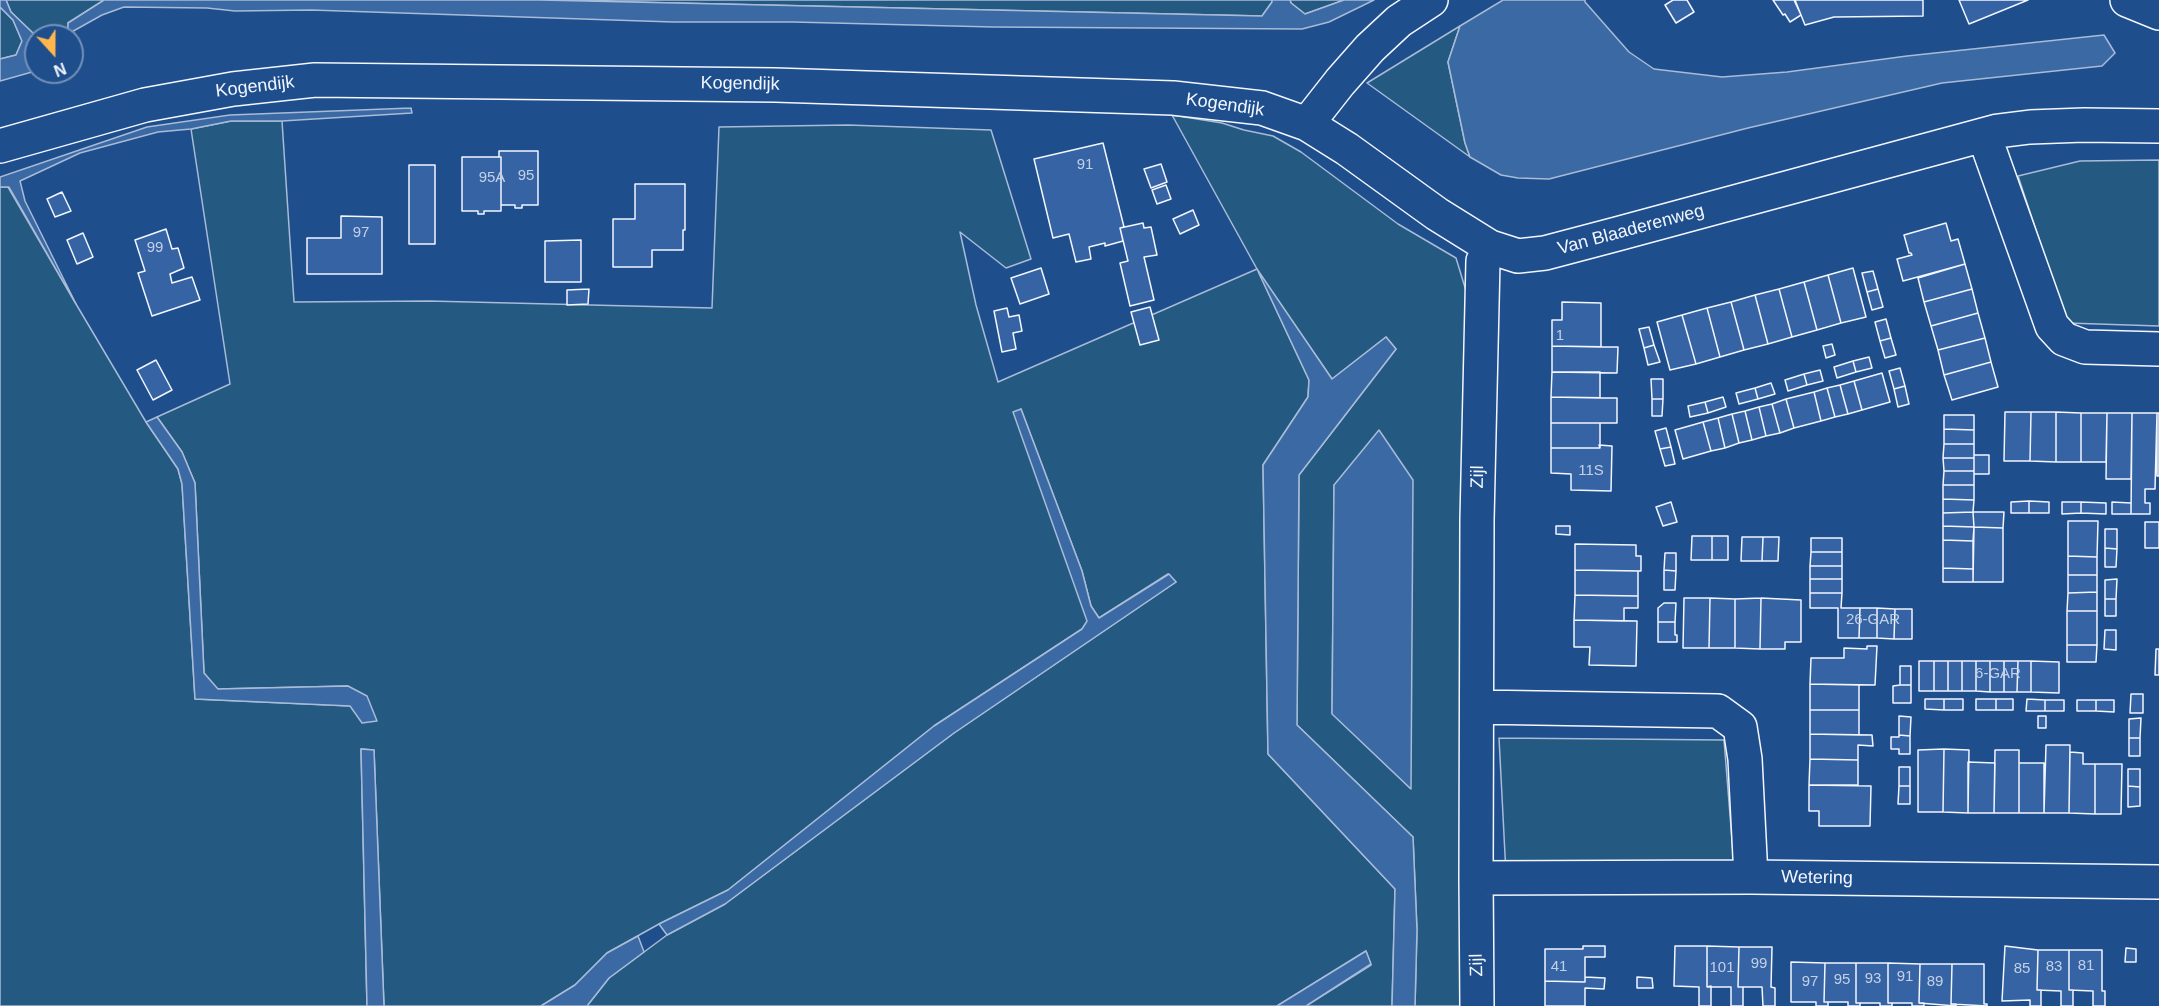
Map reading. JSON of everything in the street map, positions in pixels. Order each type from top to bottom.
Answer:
[{"type":"street","points":[[1307,124],[1370,48],[1399,21],[1431,0]]},
{"type":"street","points":[[2127,0],[2159,13]]},
{"type":"street","name":"Kogendijk","points":[[0,146],[145,105],[184,97],[273,84],[339,80],[763,84],[1173,98],[1262,108],[1307,124]]},
{"type":"street","name":"Van Blaaderenweg","points":[[1307,124],[1355,154],[1437,214],[1490,247],[1518,256],[1545,253],[1984,135],[2030,128],[2084,125],[2159,126]]},
{"type":"street","points":[[1984,135],[2052,326],[2064,339],[2085,347],[2159,349]]},
{"type":"street","name":"Zijl","points":[[1477,1006],[1477,520],[1483,261],[1490,247]]},
{"type":"street","points":[[1477,707],[1718,711],[1740,728],[1745,759],[1751,877]]},
{"type":"street","name":"Wetering","points":[[1476,878],[1751,877],[2159,882]]},
{"type":"shaded area","points":[[0,0],[6,0],[11,12],[24,24],[24,74],[0,81],[0,59],[16,55],[22,41],[13,20],[0,7]]},
{"type":"shaded area","points":[[6,0],[104,0],[68,24],[24,24],[11,12]]},
{"type":"shaded area","points":[[104,0],[540,0],[1262,16],[1272,0],[1290,0],[1305,14],[1344,0],[1374,0],[1329,22],[1302,29],[673,22],[311,10],[235,11],[207,8],[124,7],[84,25],[68,23]]},
{"type":"shaded area","points":[[540,0],[1272,0],[1272,2],[1262,16]]},
{"type":"shaded area","points":[[1290,0],[1344,0],[1305,14]]},
{"type":"shaded area","points":[[1503,0],[1585,0],[1629,52],[1654,69],[1722,77],[1787,72],[1907,56],[2104,35],[2115,53],[2102,66],[1942,83],[1748,128],[1549,179],[1518,178],[1501,175],[1470,157],[1448,62],[1460,26]]},
{"type":"shaded area","points":[[0,7],[13,20],[22,41],[16,55],[0,59]]},
{"type":"shaded area","points":[[1460,26],[1448,62],[1470,157],[1367,83]]},
{"type":"shaded area","points":[[411,108],[412,113],[282,121],[231,121],[191,129],[158,132],[80,153],[20,181],[25,201],[76,304],[9,187],[0,187],[0,177],[147,127],[230,115]]},
{"type":"shaded area","points":[[1172,115],[1222,123],[1273,136],[1301,152],[1398,224],[1456,258],[1467,294],[1462,1006],[1415,1006],[1417,930],[1413,837],[1297,725],[1299,475],[1396,349],[1386,337],[1332,379],[1259,273],[1309,380],[1308,397],[1263,465],[1268,754],[1395,889],[1392,1006],[1306,1006],[1371,965],[1366,951],[1277,1006],[587,1006],[609,978],[667,935],[725,904],[954,733],[1176,582],[1168,574],[1099,618],[1091,606],[1082,571],[1021,409],[1060,540],[1088,621],[1082,629],[934,726],[728,890],[607,953],[575,985],[541,1006],[384,1006],[374,750],[361,749],[367,1006],[0,1006],[0,187],[8,187],[146,422],[178,469],[182,484],[195,699],[351,706],[348,686],[217,689],[204,673],[195,483],[182,452],[157,417],[230,384],[191,129],[231,121],[282,121],[294,302],[429,301],[712,308],[719,127],[848,125],[991,130],[1031,259],[1006,268],[960,232],[976,305],[998,382],[1257,269]],"holes":[[[1334,485],[1410,788],[1332,713]]]},
{"type":"shaded area","points":[[2159,160],[2159,326],[2067,323],[2018,176],[2080,161]]},
{"type":"shaded area","points":[[1257,269],[1332,379],[1386,337],[1396,349],[1299,475],[1297,725],[1413,837],[1417,930],[1415,1006],[1392,1006],[1395,889],[1268,754],[1263,465],[1308,397],[1309,380]]},
{"type":"shaded area","points":[[1021,409],[1082,571],[1091,606],[1099,618],[1169,574],[1176,582],[954,733],[725,904],[667,935],[659,924],[728,890],[934,726],[1082,629],[1087,621],[1013,412]]},
{"type":"shaded area","points":[[157,417],[182,452],[195,483],[204,673],[218,689],[348,686],[367,696],[377,721],[362,723],[350,706],[195,699],[182,484],[178,469],[146,422]]},
{"type":"shaded area","points":[[1379,430],[1413,480],[1411,789],[1332,714],[1334,485]]},
{"type":"shaded area","points":[[1499,738],[1724,740],[1734,865],[1506,874]]},
{"type":"shaded area","points":[[361,749],[374,750],[384,1006],[367,1006]]},
{"type":"shaded area","points":[[638,936],[644,952],[609,978],[587,1006],[541,1006],[575,985],[607,953]]},
{"type":"shaded area","points":[[1366,951],[1371,964],[1306,1006],[1277,1006]]},
{"type":"building","points":[[1673,0],[1687,0],[1694,12],[1676,23],[1665,5]]},
{"type":"building","points":[[1773,0],[1794,0],[1801,15],[1790,22]]},
{"type":"building","points":[[1795,0],[1923,0],[1923,16],[1834,17],[1805,25]]},
{"type":"building","points":[[1959,0],[2028,0],[1969,24]]},
{"type":"building","points":[[1103,143],[1124,227],[1120,228],[1123,241],[1089,247],[1091,259],[1076,262],[1069,234],[1053,238],[1034,159]]},
{"type":"building","points":[[499,151],[538,151],[538,205],[522,205],[522,208],[515,208],[515,205],[501,205]]},
{"type":"building","points":[[462,157],[501,157],[501,211],[484,211],[484,214],[478,214],[478,211],[462,211]]},
{"type":"building","points":[[1161,164],[1167,182],[1151,188],[1144,169]]},
{"type":"building","points":[[409,165],[435,165],[435,244],[409,244]]},
{"type":"building","points":[[635,184],[685,184],[683,250],[652,250],[652,267],[613,267],[613,219],[635,219]]},
{"type":"building","points":[[1166,185],[1171,199],[1157,204],[1152,190]]},
{"type":"building","points":[[62,192],[71,211],[55,217],[47,199]]},
{"type":"building","points":[[1193,210],[1199,225],[1180,234],[1173,219]]},
{"type":"building","points":[[341,216],[382,217],[382,274],[307,274],[307,238],[341,238]]},
{"type":"building","points":[[1143,223],[1144,228],[1151,227],[1157,255],[1144,257],[1154,300],[1130,306],[1120,263],[1128,261],[1120,228]]},
{"type":"building","points":[[1946,223],[1951,241],[1958,239],[1965,264],[1903,281],[1897,259],[1912,255],[1909,253],[1904,235]]},
{"type":"building","points":[[166,229],[172,249],[178,248],[184,268],[170,274],[172,283],[192,277],[200,300],[152,316],[138,273],[145,271],[135,240]]},
{"type":"building","points":[[83,233],[93,257],[77,264],[67,240]]},
{"type":"building","points":[[581,240],[581,282],[545,282],[545,241]]},
{"type":"building","points":[[1965,264],[1972,289],[1924,302],[1918,278]]},
{"type":"building","points":[[1041,268],[1049,294],[1020,304],[1011,278]]},
{"type":"building","points":[[1853,268],[1866,317],[1841,323],[1828,275]]},
{"type":"building","points":[[1873,271],[1878,289],[1867,292],[1862,273]]},
{"type":"building","points":[[1828,275],[1841,323],[1817,330],[1804,282]]},
{"type":"building","points":[[1804,282],[1817,330],[1792,337],[1779,289]]},
{"type":"building","points":[[589,289],[588,304],[567,305],[567,290]]},
{"type":"building","points":[[1779,289],[1792,337],[1768,344],[1755,295]]},
{"type":"building","points":[[1878,289],[1883,307],[1872,310],[1867,292]]},
{"type":"building","points":[[1972,289],[1978,313],[1931,326],[1924,302]]},
{"type":"building","points":[[1755,295],[1768,344],[1744,350],[1731,302]]},
{"type":"building","points":[[1562,302],[1601,303],[1601,347],[1552,346],[1552,320],[1562,320]]},
{"type":"building","points":[[1731,302],[1744,350],[1720,357],[1707,308]]},
{"type":"building","points":[[1150,307],[1159,340],[1140,345],[1131,312]]},
{"type":"building","points":[[1007,308],[1009,317],[1019,315],[1022,331],[1013,333],[1016,349],[1002,352],[994,311]]},
{"type":"building","points":[[1707,308],[1720,357],[1696,364],[1682,315]]},
{"type":"building","points":[[1978,313],[1985,338],[1938,350],[1931,326]]},
{"type":"building","points":[[1682,315],[1696,364],[1670,370],[1657,322]]},
{"type":"building","points":[[1886,319],[1891,338],[1880,341],[1875,322]]},
{"type":"building","points":[[1649,327],[1654,345],[1644,348],[1639,329]]},
{"type":"building","points":[[1891,338],[1896,355],[1885,358],[1880,341]]},
{"type":"building","points":[[1985,338],[1991,362],[1944,375],[1938,350]]},
{"type":"building","points":[[1832,344],[1835,355],[1826,358],[1823,346]]},
{"type":"building","points":[[1654,345],[1660,362],[1648,365],[1644,348]]},
{"type":"building","points":[[1552,346],[1618,347],[1617,373],[1552,372]]},
{"type":"building","points":[[1869,357],[1872,368],[1856,372],[1853,361]]},
{"type":"building","points":[[156,360],[172,390],[153,400],[137,370]]},
{"type":"building","points":[[1853,361],[1856,372],[1837,378],[1834,367]]},
{"type":"building","points":[[1991,362],[1998,387],[1952,400],[1944,375]]},
{"type":"building","points":[[1900,368],[1905,386],[1894,389],[1889,371]]},
{"type":"building","points":[[1820,370],[1823,381],[1807,385],[1804,374]]},
{"type":"building","points":[[1552,372],[1600,372],[1600,398],[1551,397]]},
{"type":"building","points":[[1882,373],[1890,402],[1862,410],[1854,381]]},
{"type":"building","points":[[1804,374],[1807,385],[1788,391],[1785,380]]},
{"type":"building","points":[[1651,379],[1663,379],[1663,399],[1652,399]]},
{"type":"building","points":[[1854,381],[1862,410],[1848,414],[1840,385]]},
{"type":"building","points":[[1771,383],[1775,394],[1758,399],[1755,388]]},
{"type":"building","points":[[1840,385],[1848,414],[1835,417],[1827,388]]},
{"type":"building","points":[[1905,386],[1909,404],[1898,407],[1894,389]]},
{"type":"building","points":[[1755,388],[1758,399],[1739,404],[1736,393]]},
{"type":"building","points":[[1827,388],[1835,417],[1821,421],[1814,392]]},
{"type":"building","points":[[1814,392],[1821,421],[1794,428],[1786,399]]},
{"type":"building","points":[[1551,397],[1617,398],[1617,423],[1551,423]]},
{"type":"building","points":[[1723,397],[1726,407],[1708,413],[1705,402]]},
{"type":"building","points":[[1652,399],[1663,399],[1662,416],[1652,416]]},
{"type":"building","points":[[1786,399],[1794,428],[1780,433],[1772,404]]},
{"type":"building","points":[[1705,402],[1708,413],[1690,417],[1688,406]]},
{"type":"building","points":[[1772,404],[1780,433],[1766,436],[1759,407]]},
{"type":"building","points":[[1759,407],[1766,436],[1752,440],[1745,411]]},
{"type":"building","points":[[1745,411],[1752,440],[1739,443],[1732,414]]},
{"type":"building","points":[[2005,412],[2031,412],[2030,461],[2004,461]]},
{"type":"building","points":[[2031,412],[2056,412],[2056,462],[2030,461]]},
{"type":"building","points":[[2056,412],[2081,413],[2081,462],[2056,462]]},
{"type":"building","points":[[2081,413],[2107,413],[2106,462],[2081,462]]},
{"type":"building","points":[[2107,413],[2132,413],[2131,479],[2106,479]]},
{"type":"building","points":[[2132,413],[2157,413],[2155,489],[2145,489],[2145,503],[2150,503],[2150,514],[2131,514]]},
{"type":"building","points":[[2157,413],[2159,413],[2159,476],[2157,476]]},
{"type":"building","points":[[1732,414],[1739,443],[1725,448],[1718,418]]},
{"type":"building","points":[[1944,415],[1974,415],[1974,430],[1944,429]]},
{"type":"building","points":[[1718,418],[1725,448],[1711,451],[1703,422]]},
{"type":"building","points":[[1703,422],[1711,451],[1683,459],[1675,430]]},
{"type":"building","points":[[1551,423],[1600,423],[1600,448],[1551,448]]},
{"type":"building","points":[[1666,428],[1671,447],[1660,449],[1655,431]]},
{"type":"building","points":[[1944,429],[1974,430],[1974,444],[1944,444]]},
{"type":"building","points":[[1944,444],[1974,444],[1974,458],[1943,458]]},
{"type":"building","points":[[1599,445],[1612,446],[1611,491],[1571,490],[1571,474],[1551,473],[1551,448],[1600,448]]},
{"type":"building","points":[[1671,447],[1675,464],[1665,466],[1660,449]]},
{"type":"building","points":[[1974,455],[1989,455],[1989,474],[1974,474]]},
{"type":"building","points":[[1943,458],[1974,458],[1974,471],[1944,471]]},
{"type":"building","points":[[1944,471],[1974,471],[1974,485],[1943,485]]},
{"type":"building","points":[[1943,485],[1974,485],[1974,500],[1943,499]]},
{"type":"building","points":[[1943,499],[1974,500],[1973,512],[1943,513]]},
{"type":"building","points":[[2029,501],[2049,502],[2049,513],[2029,513]]},
{"type":"building","points":[[2029,501],[2029,513],[2011,513],[2011,502]]},
{"type":"building","points":[[1671,502],[1677,522],[1663,526],[1656,507]]},
{"type":"building","points":[[2062,502],[2081,502],[2081,513],[2062,514]]},
{"type":"building","points":[[2081,502],[2106,503],[2106,514],[2081,513]]},
{"type":"building","points":[[2112,502],[2131,503],[2131,514],[2112,514]]},
{"type":"building","points":[[1973,512],[2004,512],[2003,528],[1974,527]]},
{"type":"building","points":[[1973,512],[1974,527],[1943,526],[1943,513]]},
{"type":"building","points":[[2068,521],[2098,521],[2097,557],[2068,556]]},
{"type":"building","points":[[2145,522],[2159,522],[2159,548],[2145,548]]},
{"type":"building","points":[[1556,526],[1570,526],[1570,535],[1556,534]]},
{"type":"building","points":[[1943,526],[1974,527],[1973,541],[1943,540]]},
{"type":"building","points":[[1974,527],[2003,528],[2003,582],[1973,582]]},
{"type":"building","points":[[2105,529],[2117,529],[2117,549],[2105,548]]},
{"type":"building","points":[[1692,536],[1712,536],[1712,560],[1691,560]]},
{"type":"building","points":[[1712,536],[1728,536],[1728,560],[1712,560]]},
{"type":"building","points":[[1742,537],[1763,537],[1762,561],[1741,561]]},
{"type":"building","points":[[1763,537],[1779,537],[1778,561],[1762,561]]},
{"type":"building","points":[[1811,538],[1842,538],[1842,552],[1811,552]]},
{"type":"building","points":[[1943,540],[1973,541],[1973,569],[1943,568]]},
{"type":"building","points":[[1575,544],[1636,545],[1636,556],[1641,556],[1641,571],[1575,570]]},
{"type":"building","points":[[2105,548],[2117,549],[2116,567],[2105,567]]},
{"type":"building","points":[[1811,552],[1842,552],[1842,566],[1810,566]]},
{"type":"building","points":[[1665,553],[1676,553],[1676,571],[1664,570]]},
{"type":"building","points":[[2068,556],[2097,557],[2097,575],[2068,575]]},
{"type":"building","points":[[1810,566],[1842,566],[1842,579],[1810,579]]},
{"type":"building","points":[[1943,568],[1973,569],[1973,582],[1943,582]]},
{"type":"building","points":[[1575,570],[1638,571],[1638,596],[1575,595]]},
{"type":"building","points":[[1664,570],[1676,571],[1675,590],[1664,590]]},
{"type":"building","points":[[2068,575],[2097,575],[2097,592],[2068,593]]},
{"type":"building","points":[[1810,579],[1842,579],[1842,593],[1810,593]]},
{"type":"building","points":[[2117,579],[2116,599],[2105,599],[2105,580]]},
{"type":"building","points":[[2097,592],[2097,611],[2067,611],[2068,593]]},
{"type":"building","points":[[1810,593],[1842,593],[1841,608],[1860,608],[1859,638],[1838,638],[1838,608],[1810,608]]},
{"type":"building","points":[[1575,595],[1638,596],[1638,608],[1624,608],[1624,621],[1574,620]]},
{"type":"building","points":[[1684,598],[1710,598],[1709,648],[1683,648]]},
{"type":"building","points":[[1710,598],[1735,599],[1735,648],[1709,648]]},
{"type":"building","points":[[1761,598],[1760,649],[1735,648],[1735,599]]},
{"type":"building","points":[[1761,598],[1801,600],[1801,642],[1785,642],[1785,649],[1760,649]]},
{"type":"building","points":[[2105,599],[2116,599],[2116,616],[2105,616]]},
{"type":"building","points":[[1664,603],[1676,603],[1675,622],[1658,622],[1658,608]]},
{"type":"building","points":[[1860,608],[1877,608],[1877,638],[1859,638]]},
{"type":"building","points":[[1877,608],[1895,609],[1894,639],[1877,638]]},
{"type":"building","points":[[1895,609],[1912,609],[1912,639],[1894,639]]},
{"type":"building","points":[[2067,611],[2097,611],[2097,645],[2067,645]]},
{"type":"building","points":[[1574,620],[1637,621],[1636,666],[1589,665],[1590,647],[1574,647]]},
{"type":"building","points":[[1658,622],[1675,622],[1677,642],[1658,642]]},
{"type":"building","points":[[2105,630],[2116,630],[2116,650],[2104,649]]},
{"type":"building","points":[[2067,645],[2097,645],[2096,662],[2067,662]]},
{"type":"building","points":[[1867,646],[1877,646],[1875,685],[1810,684],[1811,658],[1844,658],[1844,648],[1867,649]]},
{"type":"building","points":[[2156,649],[2159,649],[2159,675],[2155,675]]},
{"type":"building","points":[[1919,661],[1934,661],[1934,691],[1919,691]]},
{"type":"building","points":[[1934,661],[1948,661],[1948,691],[1934,691]]},
{"type":"building","points":[[1948,661],[1962,661],[1962,691],[1948,691]]},
{"type":"building","points":[[1962,661],[1976,661],[1976,691],[1962,691]]},
{"type":"building","points":[[1976,661],[1990,661],[1990,692],[1976,691]]},
{"type":"building","points":[[1990,661],[2004,661],[2004,692],[1990,692]]},
{"type":"building","points":[[2004,661],[2018,661],[2017,692],[2004,692]]},
{"type":"building","points":[[2018,661],[2031,661],[2031,692],[2017,692]]},
{"type":"building","points":[[2031,661],[2059,662],[2059,693],[2031,692]]},
{"type":"building","points":[[1900,666],[1911,666],[1911,685],[1900,685]]},
{"type":"building","points":[[1810,684],[1859,685],[1859,710],[1810,710]]},
{"type":"building","points":[[1911,685],[1911,703],[1893,703],[1893,686]]},
{"type":"building","points":[[2131,694],[2143,694],[2143,713],[2130,713]]},
{"type":"building","points":[[1925,699],[1944,699],[1944,710],[1925,709]]},
{"type":"building","points":[[1944,699],[1963,699],[1963,710],[1944,710]]},
{"type":"building","points":[[1976,699],[1996,699],[1996,710],[1976,710]]},
{"type":"building","points":[[1996,699],[2013,699],[2013,710],[1996,710]]},
{"type":"building","points":[[2027,699],[2045,700],[2045,711],[2026,711]]},
{"type":"building","points":[[2045,700],[2064,700],[2064,711],[2045,711]]},
{"type":"building","points":[[2077,700],[2096,700],[2096,711],[2077,711]]},
{"type":"building","points":[[2096,700],[2114,700],[2114,712],[2096,711]]},
{"type":"building","points":[[1810,710],[1859,710],[1859,735],[1810,734]]},
{"type":"building","points":[[1899,716],[1911,717],[1910,736],[1899,735]]},
{"type":"building","points":[[2038,716],[2046,716],[2046,728],[2038,728]]},
{"type":"building","points":[[2141,718],[2140,738],[2129,738],[2129,719]]},
{"type":"building","points":[[1810,734],[1872,735],[1873,746],[1858,745],[1858,760],[1810,759]]},
{"type":"building","points":[[1899,735],[1910,736],[1910,754],[1899,754],[1899,749],[1891,749],[1891,737],[1899,737]]},
{"type":"building","points":[[2129,738],[2140,738],[2140,756],[2129,756]]},
{"type":"building","points":[[2046,745],[2070,745],[2069,813],[2044,813]]},
{"type":"building","points":[[1944,749],[1943,812],[1918,812],[1918,750]]},
{"type":"building","points":[[1944,749],[1969,750],[1968,813],[1943,812]]},
{"type":"building","points":[[1995,750],[2019,750],[2019,813],[1994,813]]},
{"type":"building","points":[[2070,752],[2083,753],[2083,764],[2095,764],[2095,814],[2069,813]]},
{"type":"building","points":[[1810,759],[1858,760],[1858,785],[1809,785]]},
{"type":"building","points":[[1968,762],[1995,763],[1994,813],[1968,813]]},
{"type":"building","points":[[2019,763],[2044,763],[2044,813],[2019,813]]},
{"type":"building","points":[[2095,764],[2122,764],[2121,814],[2095,814]]},
{"type":"building","points":[[1899,767],[1910,767],[1910,786],[1899,786]]},
{"type":"building","points":[[2128,769],[2140,769],[2140,787],[2128,786]]},
{"type":"building","points":[[1809,785],[1871,786],[1870,826],[1819,826],[1819,811],[1809,811]]},
{"type":"building","points":[[1899,786],[1910,786],[1910,804],[1898,804]]},
{"type":"building","points":[[2128,786],[2140,787],[2140,806],[2128,807]]},
{"type":"building","points":[[1583,946],[1605,946],[1605,957],[1585,957],[1585,982],[1545,981],[1545,949],[1583,949]]},
{"type":"building","points":[[1675,946],[1707,946],[1707,987],[1711,986],[1711,1006],[1699,1006],[1699,987],[1674,986]]},
{"type":"building","points":[[1707,946],[1739,947],[1738,987],[1743,987],[1743,1006],[1731,1006],[1731,987],[1707,987]]},
{"type":"building","points":[[2005,946],[2038,950],[2037,990],[2041,990],[2041,1006],[2030,1006],[2030,1000],[2002,1001]]},
{"type":"building","points":[[1739,947],[1772,947],[1771,987],[1775,988],[1775,1006],[1763,1006],[1762,987],[1738,987]]},
{"type":"building","points":[[2126,948],[2136,949],[2136,962],[2125,962]]},
{"type":"building","points":[[2038,950],[2069,950],[2069,990],[2073,990],[2073,1006],[2061,1006],[2061,991],[2037,990]]},
{"type":"building","points":[[2069,950],[2102,950],[2102,991],[2105,991],[2105,1006],[2093,1006],[2093,991],[2069,990]]},
{"type":"building","points":[[1791,962],[1825,963],[1824,1002],[1828,1002],[1828,1006],[1816,1006],[1816,1002],[1791,1002]]},
{"type":"building","points":[[1825,963],[1856,963],[1856,1003],[1860,1003],[1860,1006],[1848,1006],[1848,1002],[1824,1002]]},
{"type":"building","points":[[1856,963],[1888,963],[1888,1003],[1892,1003],[1892,1006],[1880,1006],[1880,1003],[1856,1003]]},
{"type":"building","points":[[1888,963],[1920,964],[1919,1003],[1924,1003],[1924,1006],[1912,1006],[1912,1003],[1888,1003]]},
{"type":"building","points":[[1920,964],[1952,964],[1951,1004],[1956,1004],[1956,1006],[1919,1003]]},
{"type":"building","points":[[1952,964],[1984,964],[1984,1004],[1987,1006],[1951,1004]]},
{"type":"building","points":[[1585,977],[1605,978],[1604,989],[1585,988],[1585,1006],[1545,1006],[1545,981],[1585,982]]},
{"type":"building","points":[[1637,977],[1652,978],[1653,988],[1637,988]]}]
